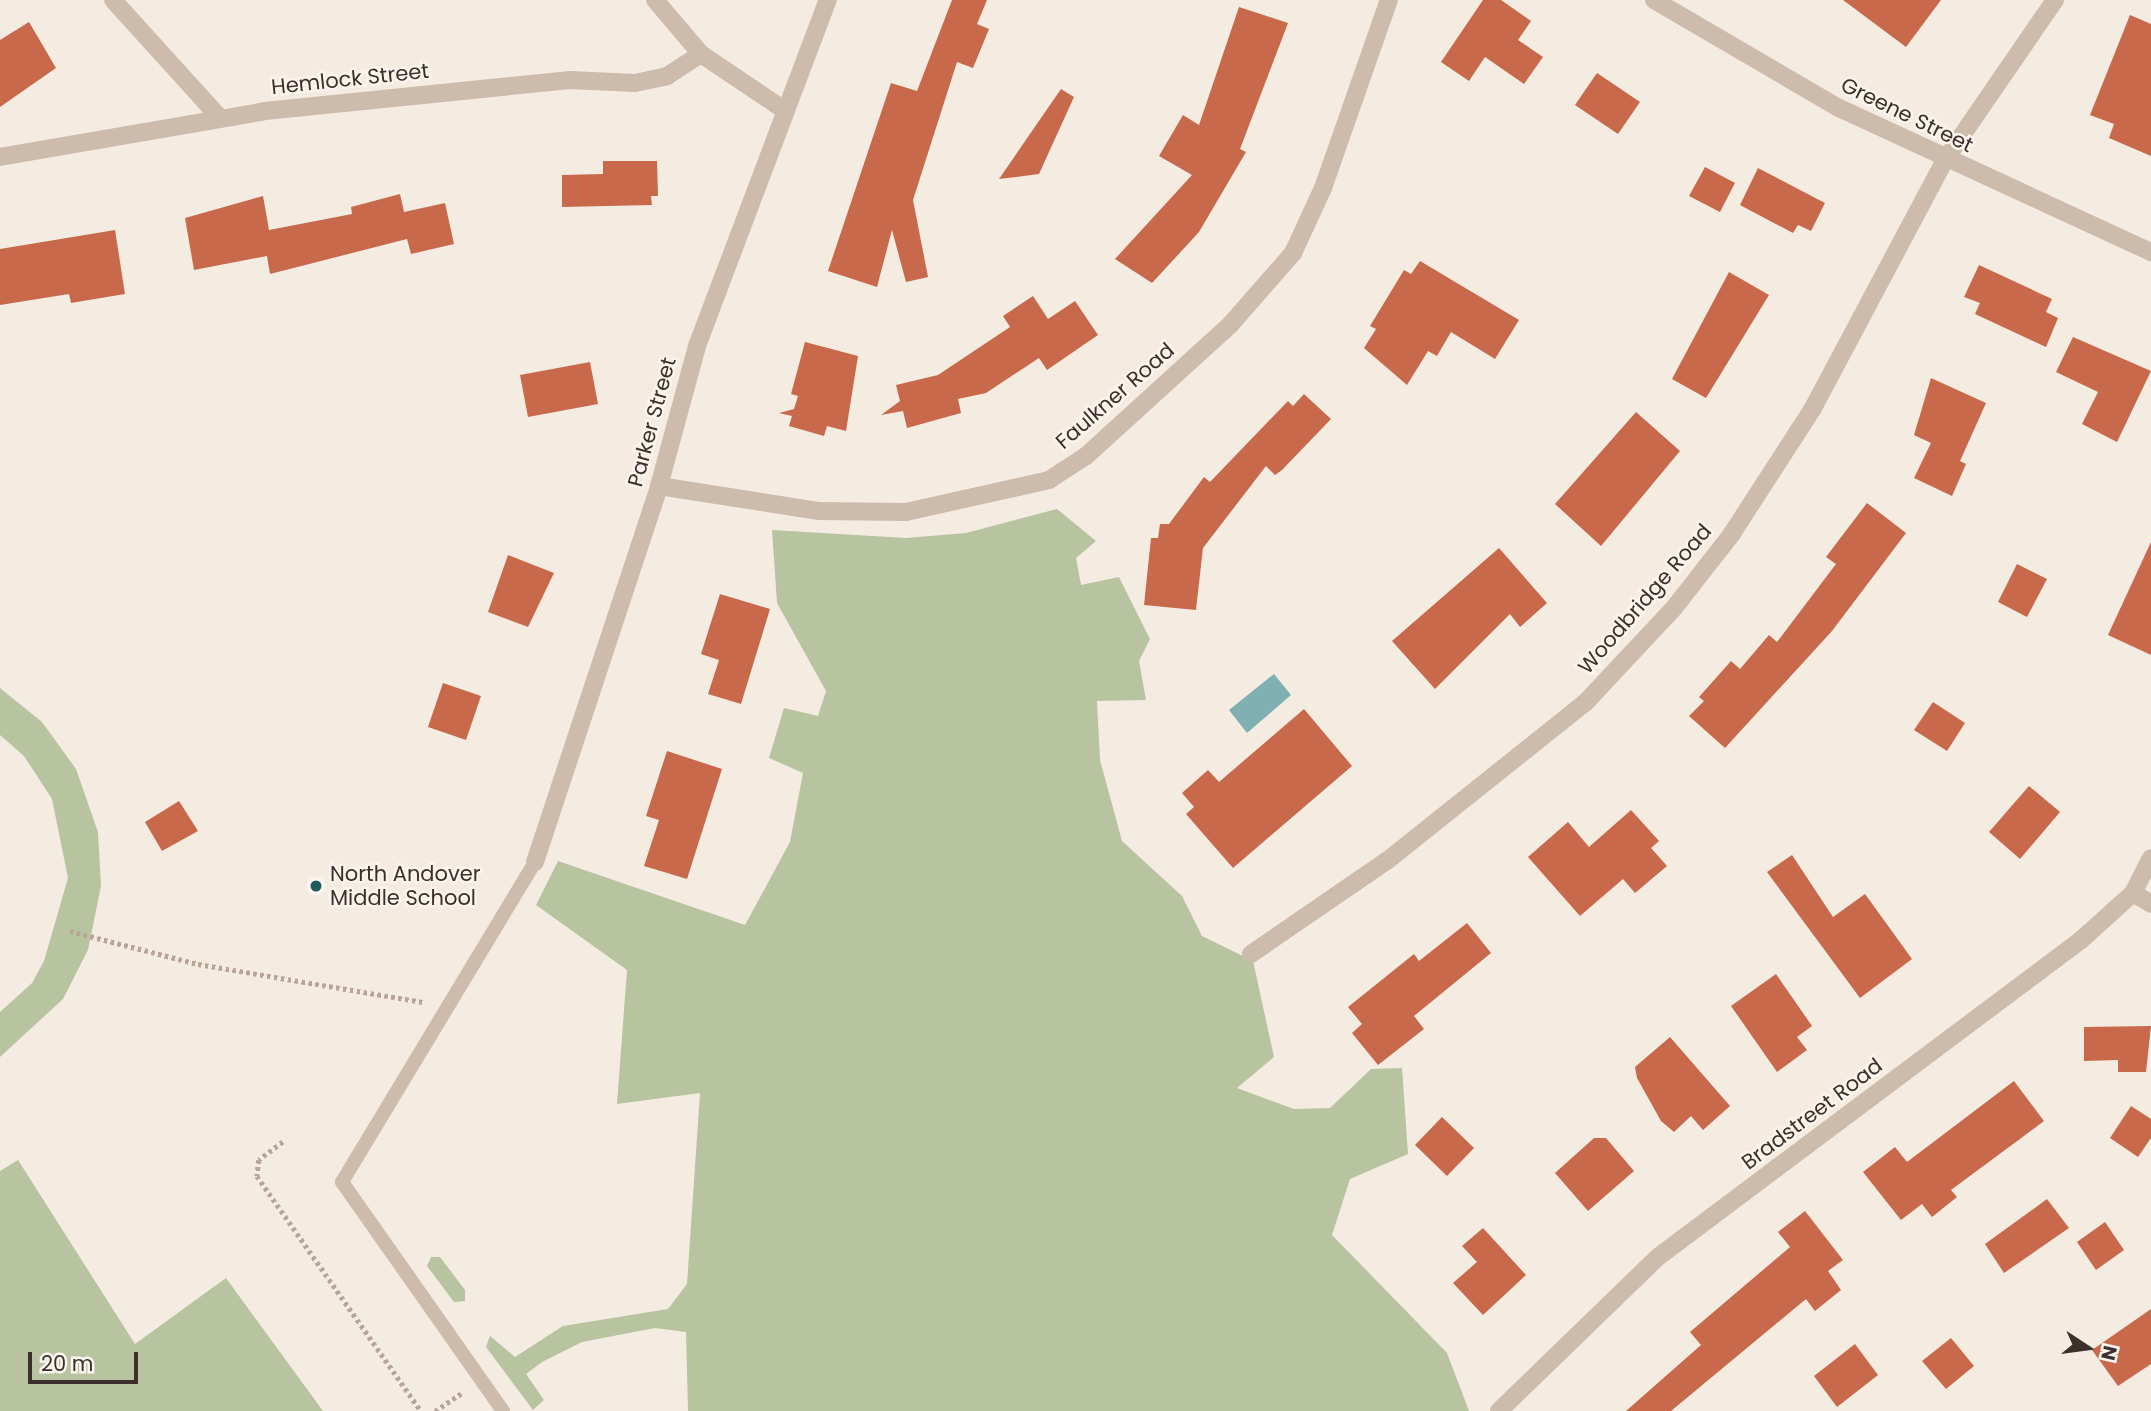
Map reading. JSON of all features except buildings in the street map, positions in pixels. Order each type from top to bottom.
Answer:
[{"type":"street","points":[[113,0],[219,117]]},
{"type":"street","points":[[655,0],[701,54],[783,109]]},
{"type":"street","name":"Parker Street","points":[[534,862],[659,486],[697,346],[783,109],[828,0]]},
{"type":"street","name":"Faulkner Road","points":[[659,486],[818,511],[906,512],[1049,480],[1086,456],[1230,325],[1293,253],[1323,188],[1389,0]]},
{"type":"street","name":"Greene Street","points":[[1654,0],[1837,107],[1945,160],[2151,252]]},
{"type":"street","name":"Woodbridge Road","points":[[1251,954],[1388,860],[1585,703],[1674,608],[1731,535],[1812,410],[1945,160],[2055,0]]},
{"type":"street","name":"Hemlock Street","points":[[0,157],[219,117],[570,80],[635,83],[667,76],[701,54]]},
{"type":"street","name":"Bradstreet Road","points":[[1499,1411],[1658,1257],[2035,977],[2133,893],[2151,858]]},
{"type":"street","points":[[2133,893],[2151,904]]},
{"type":"lane","points":[[503,1411],[342,1182],[446,1014],[534,862]]},
{"type":"path","points":[[70,932],[198,964],[412,998],[446,1014]]},
{"type":"path","points":[[283,1142],[259,1160],[257,1176],[421,1411]]},
{"type":"green space","points":[[1057,509],[1096,541],[1076,558],[1081,585],[1119,577],[1150,639],[1139,661],[1146,700],[1097,701],[1100,760],[1122,841],[1182,896],[1202,936],[1253,961],[1274,1057],[1237,1088],[1294,1109],[1330,1108],[1371,1069],[1402,1068],[1408,1154],[1350,1179],[1332,1235],[1447,1353],[1469,1411],[688,1411],[686,1332],[655,1328],[582,1342],[542,1362],[526,1374],[544,1400],[533,1410],[486,1347],[490,1336],[515,1357],[563,1326],[668,1309],[687,1284],[700,1093],[617,1104],[627,970],[536,905],[558,861],[745,925],[790,842],[803,773],[769,758],[784,708],[818,716],[826,691],[777,603],[772,530],[906,538],[966,533]]},
{"type":"green space","points":[[0,688],[42,722],[76,769],[98,832],[101,886],[88,950],[63,999],[0,1057],[0,1012],[32,983],[44,961],[68,878],[52,799],[24,756],[0,735]]},
{"type":"green space","points":[[18,1160],[135,1344],[226,1278],[323,1411],[0,1411],[0,1171]]},
{"type":"green space","points":[[431,1257],[440,1257],[465,1290],[465,1301],[454,1302],[427,1266]]},
{"type":"water","points":[[1274,674],[1291,695],[1247,733],[1229,710]]},
{"type":"place","name":"North Andover Middle School","points":[[316,886]]}]
